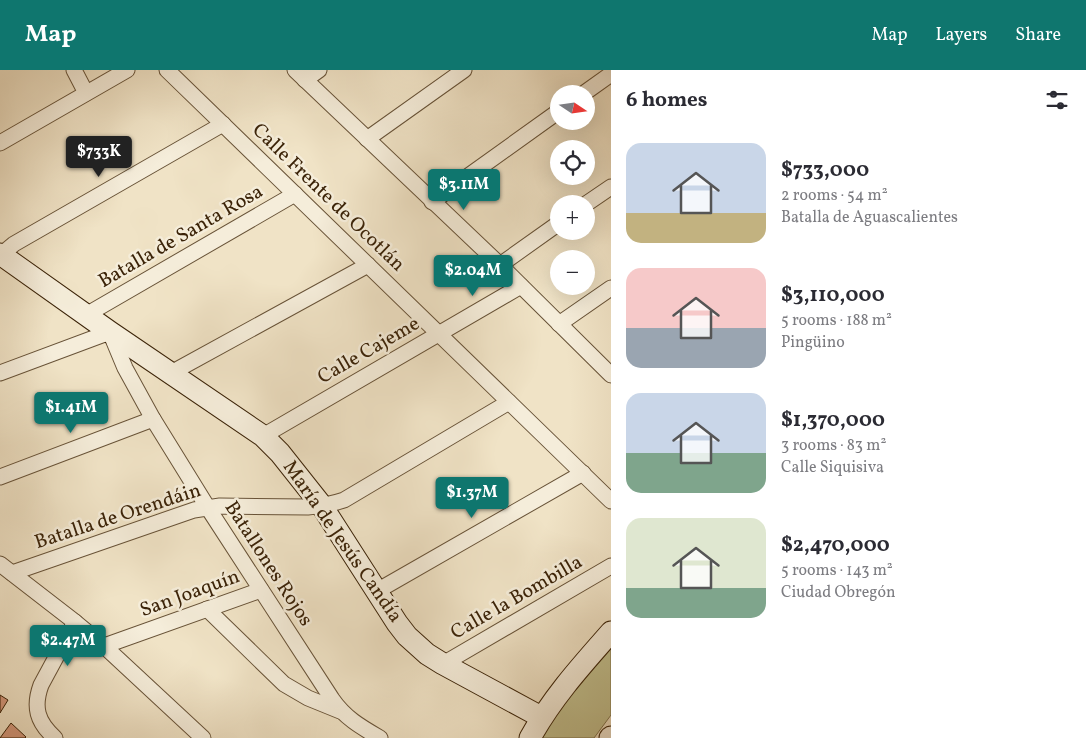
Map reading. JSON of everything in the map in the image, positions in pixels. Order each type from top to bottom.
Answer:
[{"type":"street","points":[[74,70],[86,93]]},
{"type":"street","points":[[0,143],[127,70]]},
{"type":"street","name":"Calle Frente de Ocotlán","points":[[167,70],[611,501]]},
{"type":"street","points":[[300,75],[319,70]]},
{"type":"street","points":[[366,139],[464,70]]},
{"type":"street","points":[[595,85],[611,74]]},
{"type":"street","points":[[300,75],[500,265],[611,375]]},
{"type":"street","points":[[432,202],[550,117]]},
{"type":"street","points":[[1,256],[14,244],[223,124]]},
{"type":"street","points":[[595,198],[611,187]]},
{"type":"street","name":"Batalla de Santa Rosa","points":[[86,315],[295,194]]},
{"type":"street","points":[[500,265],[550,229]]},
{"type":"street","name":"María de Jesús Candía","points":[[1,256],[262,436],[280,453],[322,506],[407,636],[427,654],[443,664],[541,717]]},
{"type":"street","points":[[171,373],[368,265]]},
{"type":"street","name":"Calle Cajeme","points":[[262,436],[521,286]]},
{"type":"street","points":[[558,324],[611,288]]},
{"type":"street","points":[[0,373],[110,332]]},
{"type":"street","name":"Batallones Rojos","points":[[110,332],[125,368],[153,419],[208,508],[340,711],[352,721],[380,738]]},
{"type":"street","name":"Batalla de Orendáin","points":[[6,568],[180,514],[208,508],[234,506],[308,507],[322,506],[344,500],[509,402]]},
{"type":"street","points":[[0,477],[153,419]]},
{"type":"street","points":[[377,591],[582,473]]},
{"type":"street","name":"Calle la Bombilla","points":[[443,664],[611,566]]},
{"type":"street","points":[[6,568],[104,646],[203,738]]},
{"type":"street","name":"San Joaquín","points":[[104,646],[261,590]]},
{"type":"street","name":"Batallones Rojos","points":[[207,609],[284,684],[308,698],[340,711]]},
{"type":"street","points":[[55,738],[42,724],[37,712],[37,695],[75,622]]},
{"type":"street","points":[[530,738],[541,717],[560,692],[611,632]]},
{"type":"shaded area","points":[[611,642],[611,715],[594,738],[534,738]]},
{"type":"building","points":[[0,695],[8,700],[0,713]]},
{"type":"building","points":[[11,723],[26,737],[25,738],[0,738]]}]
